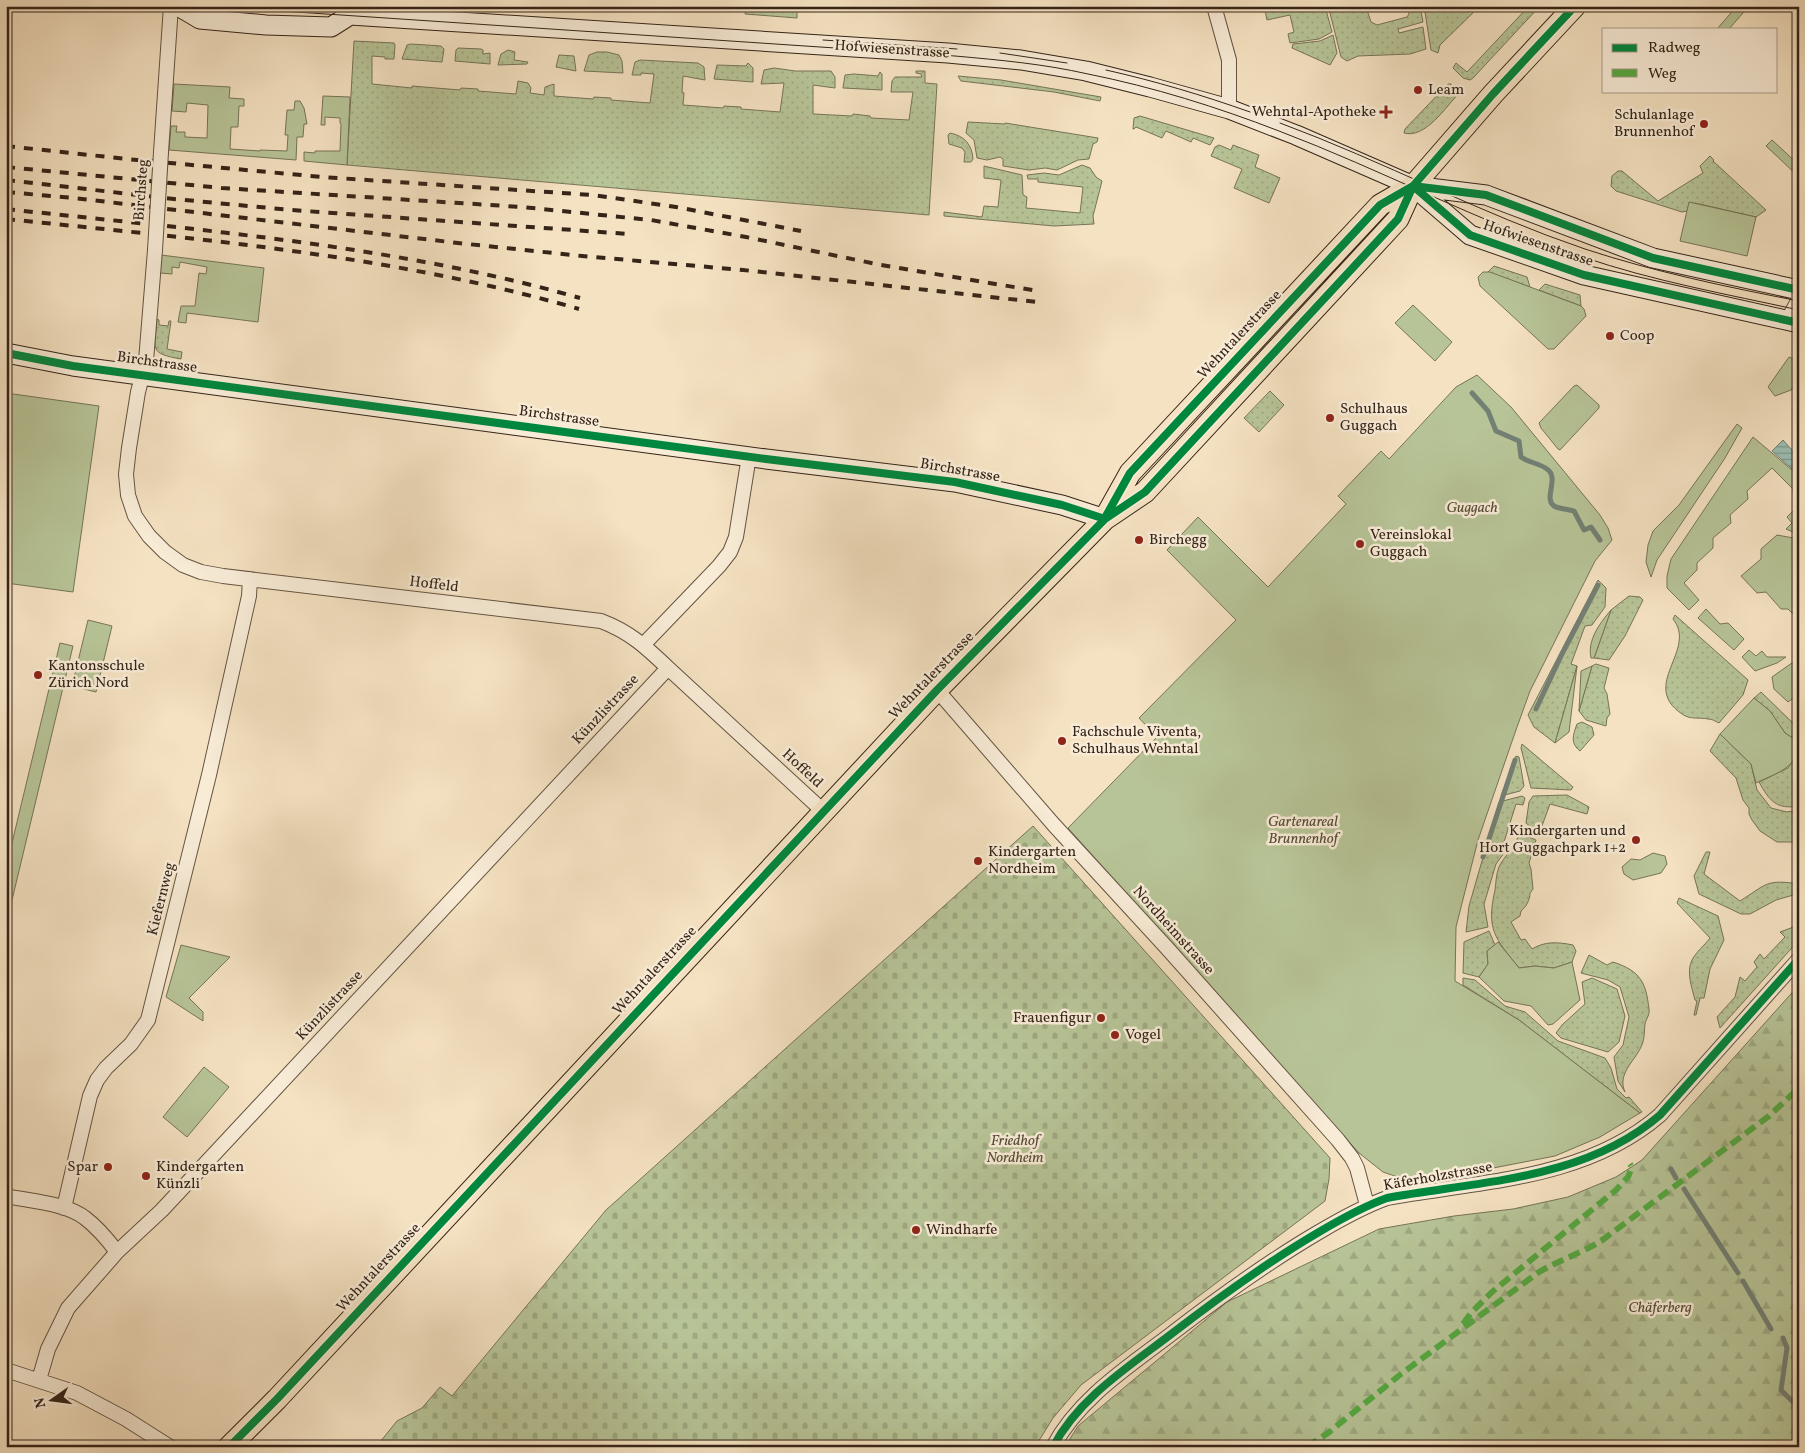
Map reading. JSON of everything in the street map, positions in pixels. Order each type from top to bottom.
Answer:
[{"type":"main road","name":"Wehntalerstrasse","points":[[229,1447],[277,1399],[937,690],[1105,518],[1145,492],[1398,219],[1413,186],[1493,94],[1575,6]]},
{"type":"street","name":"Birchsteg","points":[[143,375],[146,361],[171,6]]},
{"type":"street","name":"Hofwiesenstrasse","points":[[178,6],[200,19],[266,25],[331,28],[346,10],[1021,60],[1094,73],[1150,86],[1229,109],[1413,186],[1486,195],[1653,258],[1799,290]]},
{"type":"street","points":[[1214,6],[1229,60],[1229,109]]},
{"type":"street","name":"Hofwiesenstrasse","points":[[1413,186],[1470,235],[1584,275],[1793,322]]},
{"type":"street","points":[[1793,322],[1799,299]]},
{"type":"street","name":"Birchstrasse","points":[[6,353],[74,366],[955,482],[1062,505],[1105,518]]},
{"type":"street","name":"Hoffeld","points":[[143,375],[138,392],[126,474],[128,495],[135,516],[149,536],[165,552],[183,565],[201,572],[250,579],[601,621],[619,628],[644,644],[823,811]]},
{"type":"street","points":[[644,644],[719,566],[730,552],[736,537],[749,456]]},
{"type":"street","name":"Kiefernweg","points":[[64,1208],[90,1096],[97,1080],[106,1068],[131,1044],[148,1020],[209,775],[249,596],[250,579]]},
{"type":"street","name":"Künzlistrasse","points":[[39,1380],[48,1349],[68,1308],[117,1252],[162,1210],[668,668]]},
{"type":"street","name":"Nordheimstrasse","points":[[937,690],[1054,825],[1167,948],[1338,1140],[1357,1168],[1366,1205]]},
{"type":"street","name":"Käferholzstrasse","points":[[1053,1447],[1078,1411],[1097,1392],[1222,1295],[1261,1268],[1366,1205],[1393,1197],[1533,1178],[1592,1156],[1643,1129],[1660,1115],[1799,959]]},
{"type":"street","points":[[6,1196],[64,1208],[84,1217],[108,1240],[117,1252]]},
{"type":"street","points":[[6,1370],[77,1393],[126,1419],[170,1447]]},
{"type":"green space","points":[[746,6],[797,6],[797,18],[745,14]]},
{"type":"green space","points":[[1264,6],[1325,6],[1332,32],[1319,39],[1290,43],[1288,34],[1294,32],[1290,15],[1267,20]]},
{"type":"green space","points":[[1356,6],[1358,9],[1366,7],[1371,22],[1377,25],[1407,17],[1409,11],[1397,10],[1396,6],[1420,6],[1423,22],[1398,29],[1399,33],[1423,27],[1426,49],[1410,54],[1358,56],[1347,61],[1341,57],[1329,9]]},
{"type":"green space","points":[[1424,6],[1480,6],[1440,45],[1438,53],[1431,50]]},
{"type":"green space","points":[[1529,6],[1540,6],[1473,78],[1470,80],[1463,78],[1453,68],[1456,63],[1467,72]]},
{"type":"green space","points":[[1737,6],[1749,6],[1730,28],[1718,28]]},
{"type":"green space","points":[[1333,35],[1337,53],[1330,65],[1292,48],[1293,44],[1320,41]]},
{"type":"green space","points":[[354,41],[394,43],[395,45],[394,59],[372,56],[372,84],[412,88],[412,86],[460,90],[461,88],[478,89],[478,91],[516,94],[518,81],[528,83],[531,88],[530,93],[544,95],[545,87],[554,84],[554,96],[593,99],[594,97],[611,98],[611,100],[650,103],[654,74],[641,73],[641,75],[632,75],[635,62],[640,60],[698,63],[704,67],[705,80],[683,76],[683,105],[723,108],[724,106],[741,107],[741,109],[780,112],[784,83],[761,84],[764,70],[774,68],[795,71],[831,71],[835,77],[835,88],[813,85],[813,114],[852,116],[853,114],[870,116],[871,118],[909,120],[913,92],[891,92],[892,81],[895,77],[922,77],[916,71],[925,71],[925,83],[937,84],[929,215],[347,165]]},
{"type":"green space","points":[[407,45],[441,46],[444,49],[442,62],[402,59]]},
{"type":"green space","points":[[458,48],[481,49],[483,54],[490,53],[490,64],[455,61]]},
{"type":"green space","points":[[508,50],[515,52],[514,60],[528,62],[527,64],[498,65],[501,54]]},
{"type":"green space","points":[[597,52],[619,55],[622,61],[623,73],[584,71],[589,55]]},
{"type":"green space","points":[[559,55],[574,56],[576,71],[556,67]]},
{"type":"green space","points":[[748,63],[753,68],[753,82],[714,79],[717,65],[746,66]]},
{"type":"green space","points":[[880,72],[882,74],[882,90],[843,88],[845,75],[878,76]]},
{"type":"green space","points":[[958,76],[1001,80],[1101,97],[1100,101],[1054,92],[961,81]]},
{"type":"green space","points":[[174,84],[230,87],[229,98],[244,99],[244,106],[239,106],[238,127],[231,127],[230,149],[287,151],[288,135],[285,135],[287,110],[294,110],[295,101],[300,101],[304,108],[307,124],[304,124],[303,137],[297,137],[296,160],[169,150],[171,126],[177,126],[176,132],[185,132],[185,137],[207,138],[208,105],[187,103],[186,112],[172,111]]},
{"type":"green space","points":[[1448,84],[1451,84],[1459,93],[1427,127],[1412,134],[1404,133],[1405,129]]},
{"type":"green space","points":[[323,96],[350,97],[347,165],[304,161],[304,152],[340,151],[340,118],[325,117],[325,125],[321,125]]},
{"type":"green space","points":[[1140,116],[1214,138],[1210,145],[1193,138],[1191,142],[1166,131],[1162,138],[1136,127],[1133,129],[1134,118]]},
{"type":"green space","points":[[968,122],[1005,123],[1098,138],[1097,142],[1093,144],[1089,159],[1078,160],[1057,170],[1045,168],[1029,170],[1003,166],[1003,159],[1000,157],[987,160],[977,158],[974,140],[966,133]]},
{"type":"green space","points":[[950,133],[960,136],[967,142],[973,159],[971,162],[964,162],[965,152],[962,148],[949,144],[948,135]]},
{"type":"green space","points":[[1772,140],[1799,165],[1799,187],[1793,182],[1798,176],[1766,146]]},
{"type":"green space","points":[[1219,145],[1231,150],[1233,145],[1259,155],[1255,167],[1280,178],[1269,203],[1234,188],[1242,169],[1211,156],[1215,147]]},
{"type":"green space","points":[[1710,156],[1713,161],[1766,210],[1756,217],[1695,203],[1687,211],[1682,212],[1616,191],[1611,186],[1612,176],[1618,171],[1622,171],[1658,201],[1703,173],[1700,166]]},
{"type":"green space","points":[[1082,165],[1090,168],[1096,177],[1102,181],[1093,216],[1094,224],[1054,226],[944,216],[944,212],[982,217],[984,206],[998,207],[1001,180],[984,178],[984,166],[1022,175],[1023,195],[1027,197],[1026,208],[1080,213],[1083,187],[1038,182],[1038,179],[1028,179],[1027,175],[1044,173],[1059,175]]},
{"type":"green space","points":[[1689,202],[1756,217],[1747,256],[1680,241]]},
{"type":"green space","points":[[161,255],[264,268],[258,322],[187,313],[186,323],[178,322],[181,306],[195,306],[199,273],[206,274],[207,267],[180,262],[179,268],[172,267],[172,274],[160,273]]},
{"type":"green space","points":[[1494,266],[1527,277],[1530,287],[1488,272]]},
{"type":"green space","points":[[1483,272],[1490,272],[1581,306],[1586,316],[1554,349],[1548,349],[1480,286],[1478,277]]},
{"type":"green space","points":[[1545,284],[1580,295],[1581,306],[1539,290]]},
{"type":"green space","points":[[1413,305],[1452,342],[1435,361],[1395,323]]},
{"type":"green space","points":[[157,319],[159,320],[159,325],[168,326],[169,321],[171,321],[167,349],[182,352],[181,359],[158,352],[155,344]]},
{"type":"green space","points":[[1789,357],[1798,361],[1799,378],[1791,390],[1775,396],[1768,387]]},
{"type":"green space","name":"Gartenareal Brunnenhof","points":[[1477,375],[1511,407],[1600,515],[1608,528],[1612,540],[1595,561],[1530,691],[1517,727],[1478,840],[1456,927],[1455,981],[1519,1020],[1640,1113],[1600,1137],[1555,1156],[1483,1170],[1409,1181],[1383,1172],[1359,1153],[1068,828],[1157,737],[1139,718],[1236,620],[1167,550],[1198,517],[1268,587],[1346,504],[1338,496],[1381,451],[1389,459],[1456,387]]},
{"type":"green space","points":[[1577,385],[1599,405],[1599,408],[1560,450],[1539,423]]},
{"type":"green space","points":[[1270,391],[1284,405],[1259,432],[1244,418]]},
{"type":"green space","points":[[6,393],[99,406],[73,592],[6,583]]},
{"type":"green space","points":[[1737,424],[1742,428],[1725,458],[1657,560],[1651,577],[1646,562],[1648,545],[1653,531],[1679,505]]},
{"type":"green space","points":[[1753,437],[1799,476],[1799,533],[1786,529],[1792,523],[1787,517],[1794,510],[1793,489],[1772,468],[1747,491],[1748,499],[1730,515],[1731,523],[1713,538],[1713,548],[1697,563],[1697,570],[1684,583],[1699,600],[1689,610],[1667,588],[1667,576],[1671,559]]},
{"type":"green space","points":[[1777,535],[1799,539],[1799,559],[1795,573],[1799,576],[1799,620],[1788,609],[1781,609],[1766,592],[1757,593],[1741,576],[1761,559],[1761,549]]},
{"type":"green space","points":[[1598,580],[1606,588],[1605,607],[1592,625],[1585,626],[1571,664],[1577,666],[1555,743],[1534,727],[1528,715]]},
{"type":"green space","points":[[1629,596],[1640,597],[1643,600],[1625,636],[1609,660],[1594,658],[1611,610]]},
{"type":"green space","points":[[1706,609],[1720,624],[1728,623],[1744,639],[1734,650],[1698,618]]},
{"type":"green space","points":[[1611,610],[1594,658],[1591,658],[1590,651],[1593,638]]},
{"type":"green space","points":[[1675,615],[1748,680],[1743,695],[1719,723],[1711,719],[1685,716],[1670,703],[1666,691],[1667,679],[1679,643],[1679,631],[1673,619]]},
{"type":"green space","points":[[88,620],[112,626],[96,692],[72,686]]},
{"type":"green space","points":[[60,643],[73,646],[6,925],[6,868]]},
{"type":"green space","points":[[1749,650],[1756,656],[1762,651],[1767,657],[1786,657],[1777,663],[1755,671],[1742,657]]},
{"type":"green space","points":[[1799,658],[1799,694],[1788,702],[1774,689],[1772,677]]},
{"type":"green space","points":[[1596,664],[1609,668],[1604,688],[1607,694],[1610,714],[1607,718],[1606,726],[1586,720],[1579,711],[1592,666]]},
{"type":"green space","points":[[1577,666],[1569,732],[1555,743]]},
{"type":"green space","points":[[1592,666],[1579,711],[1581,671]]},
{"type":"green space","points":[[1761,692],[1799,729],[1799,742],[1785,733],[1770,711],[1754,698]]},
{"type":"green space","points":[[1754,698],[1770,711],[1785,733],[1799,742],[1798,751],[1791,764],[1756,783],[1751,764],[1720,734]]},
{"type":"green space","points":[[1582,722],[1592,727],[1594,735],[1580,751],[1573,739],[1577,724]]},
{"type":"green space","points":[[1720,734],[1751,764],[1757,790],[1771,808],[1787,812],[1799,810],[1799,842],[1777,842],[1760,831],[1749,814],[1749,808],[1743,800],[1736,778],[1710,751]]},
{"type":"green space","points":[[1522,744],[1573,787],[1571,790],[1531,788],[1521,748]]},
{"type":"green space","points":[[1799,751],[1799,806],[1779,805],[1770,799],[1759,782],[1788,768]]},
{"type":"green space","points":[[1516,756],[1519,757],[1524,786],[1520,791],[1501,796]]},
{"type":"green space","points":[[1567,795],[1589,807],[1587,814],[1550,804],[1539,834],[1526,823],[1529,802],[1533,796]]},
{"type":"green space","points":[[1522,796],[1525,798],[1523,805],[1516,804],[1504,842],[1509,846],[1496,864],[1484,904],[1488,927],[1466,932],[1469,906],[1499,802]]},
{"type":"green space","name":"Friedhof Nordheim","points":[[1033,826],[1330,1158],[1325,1201],[1081,1385],[1053,1418],[1035,1447],[376,1447],[397,1421],[422,1408],[440,1387],[452,1396],[606,1210]]},
{"type":"green space","points":[[1526,836],[1536,840],[1529,863],[1533,889],[1520,916],[1511,922],[1521,940],[1525,939],[1532,949],[1552,943],[1573,945],[1576,951],[1572,962],[1554,968],[1535,966],[1519,968],[1498,941],[1492,924],[1492,904],[1499,867],[1518,837]]},
{"type":"green space","points":[[1706,852],[1710,852],[1704,874],[1740,901],[1767,884],[1780,882],[1799,884],[1797,894],[1776,900],[1750,914],[1741,914],[1699,894],[1694,876]]},
{"type":"green space","points":[[1653,853],[1665,856],[1667,864],[1661,873],[1633,880],[1624,874],[1622,867],[1631,859],[1640,860]]},
{"type":"green space","points":[[1679,898],[1718,916],[1724,940],[1710,969],[1704,998],[1700,998],[1696,1015],[1694,1015],[1697,1001],[1695,1000],[1690,980],[1690,965],[1696,954],[1710,938],[1677,903]]},
{"type":"green space","points":[[1799,925],[1799,940],[1720,1028],[1717,1017],[1735,997],[1740,977],[1745,981],[1757,967],[1754,962],[1760,954],[1764,959],[1785,937],[1780,932]]},
{"type":"green space","points":[[1489,931],[1495,945],[1487,951],[1488,964],[1479,977],[1463,973],[1464,942]]},
{"type":"green space","points":[[1498,942],[1519,968],[1535,966],[1554,968],[1572,962],[1580,1000],[1553,1024],[1548,1025],[1531,1006],[1504,1001],[1479,977],[1488,964],[1487,951]]},
{"type":"green space","points":[[181,945],[230,957],[189,998],[203,1012],[203,1021],[166,997]]},
{"type":"green space","points":[[1589,955],[1607,965],[1613,962],[1630,969],[1640,979],[1646,992],[1649,1011],[1643,1041],[1638,1053],[1627,1068],[1623,1079],[1625,1092],[1618,1081],[1614,1057],[1623,1045],[1629,1017],[1620,987],[1608,980],[1581,973]]},
{"type":"green space","points":[[1463,978],[1475,980],[1505,1006],[1525,1012],[1558,1041],[1605,1058],[1611,1068],[1617,1089],[1626,1098],[1629,1097],[1642,1112],[1640,1113],[1519,1020],[1463,985]]},
{"type":"green space","points":[[1592,978],[1617,989],[1625,1016],[1619,1042],[1608,1052],[1561,1038],[1556,1033],[1585,1004],[1582,982]]},
{"type":"green space","name":"Chäferberg","points":[[1799,985],[1799,1447],[1065,1447],[1078,1426],[1227,1302],[1379,1229],[1454,1216],[1513,1209],[1568,1197],[1616,1177],[1642,1160]]},
{"type":"green space","points":[[204,1067],[229,1087],[187,1137],[163,1117]]},
{"type":"water","points":[[1783,440],[1799,458],[1799,475],[1772,451]]},
{"type":"waterway","points":[[1472,393],[1488,411],[1496,431],[1519,441],[1521,457],[1544,467],[1551,473],[1550,498],[1554,506],[1574,511],[1584,530],[1591,527],[1600,540]]},
{"type":"waterway","points":[[1536,709],[1598,585]]},
{"type":"waterway","points":[[1483,857],[1515,760]]},
{"type":"waterway","points":[[1671,1169],[1676,1178]]},
{"type":"waterway","points":[[1684,1189],[1738,1273]]},
{"type":"waterway","points":[[1743,1281],[1771,1329]]},
{"type":"waterway","points":[[1783,1338],[1787,1348],[1781,1390],[1799,1408]]},
{"type":"tram line","points":[[206,6],[955,56],[1022,63],[1071,71],[1161,91],[1256,122],[1355,162],[1506,228],[1609,266],[1717,293],[1799,310]]},
{"type":"tram line","points":[[823,40],[957,49]]},
{"type":"tram line","points":[[1000,53],[1067,63]]},
{"type":"tram line","points":[[1106,70],[1178,89],[1250,112]]},
{"type":"tram line","points":[[1280,123],[1508,220],[1585,249],[1691,278],[1799,301]]},
{"type":"railway","points":[[6,146],[322,177],[593,195],[676,207],[801,231]]},
{"type":"railway","points":[[6,167],[222,188],[522,207],[651,220],[746,237],[881,265],[1038,291]]},
{"type":"railway","points":[[6,180],[291,210],[629,234]]},
{"type":"railway","points":[[6,192],[74,198],[458,243],[743,270],[1037,302]]},
{"type":"railway","points":[[6,209],[223,232],[367,252],[510,280],[580,298]]},
{"type":"railway","points":[[6,219],[223,242],[367,262],[509,290],[579,309]]},
{"type":"marked path","points":[[1307,1447],[1328,1433],[1401,1374],[1539,1272],[1601,1241],[1769,1116],[1799,1088]]},
{"type":"marked path","points":[[1463,1324],[1492,1292],[1616,1190],[1628,1177],[1632,1167],[1630,1164]]},
{"type":"cycle path","points":[[229,1447],[277,1399],[937,690],[1105,519],[1145,492],[1398,219],[1413,186],[1493,94],[1575,6]]},
{"type":"cycle path","points":[[1413,186],[1470,235],[1584,275],[1799,323]]},
{"type":"cycle path","points":[[1413,186],[1486,195],[1653,258],[1799,290]]},
{"type":"cycle path","points":[[1106,516],[1130,473],[1380,205],[1413,186]]},
{"type":"cycle path","points":[[6,353],[73,366],[766,459],[955,482],[1062,505],[1105,519]]},
{"type":"cycle path","points":[[1053,1447],[1063,1430],[1076,1414],[1121,1372],[1243,1281],[1299,1244],[1344,1218],[1387,1198],[1494,1181],[1565,1165],[1599,1153],[1631,1137],[1660,1115],[1799,959]]},
{"type":"place","name":"Leam","points":[[1418,90]]},
{"type":"place","name":"Wehntal-Apotheke","points":[[1386,112]]},
{"type":"place","name":"Schulanlage Brunnenhof","points":[[1704,124]]},
{"type":"place","name":"Coop","points":[[1610,336]]},
{"type":"place","name":"Schulhaus Guggach","points":[[1330,418]]},
{"type":"place","name":"Birchegg","points":[[1139,540]]},
{"type":"place","name":"Vereinslokal Guggach","points":[[1360,544]]},
{"type":"place","name":"Kantonsschule Zürich Nord","points":[[38,675]]},
{"type":"place","name":"Fachschule Viventa, Schulhaus Wehntal","points":[[1062,741]]},
{"type":"place","name":"Kindergarten und Hort Guggachpark 1+2","points":[[1636,840]]},
{"type":"place","name":"Kindergarten Nordheim","points":[[978,861]]},
{"type":"place","name":"Frauenfigur","points":[[1101,1018]]},
{"type":"place","name":"Vogel","points":[[1115,1035]]},
{"type":"place","name":"Spar","points":[[108,1167]]},
{"type":"place","name":"Kindergarten Künzli","points":[[146,1176]]},
{"type":"place","name":"Windharfe","points":[[916,1230]]},
{"type":"park label","name":"Guggach","points":[[1472,508]]}]
